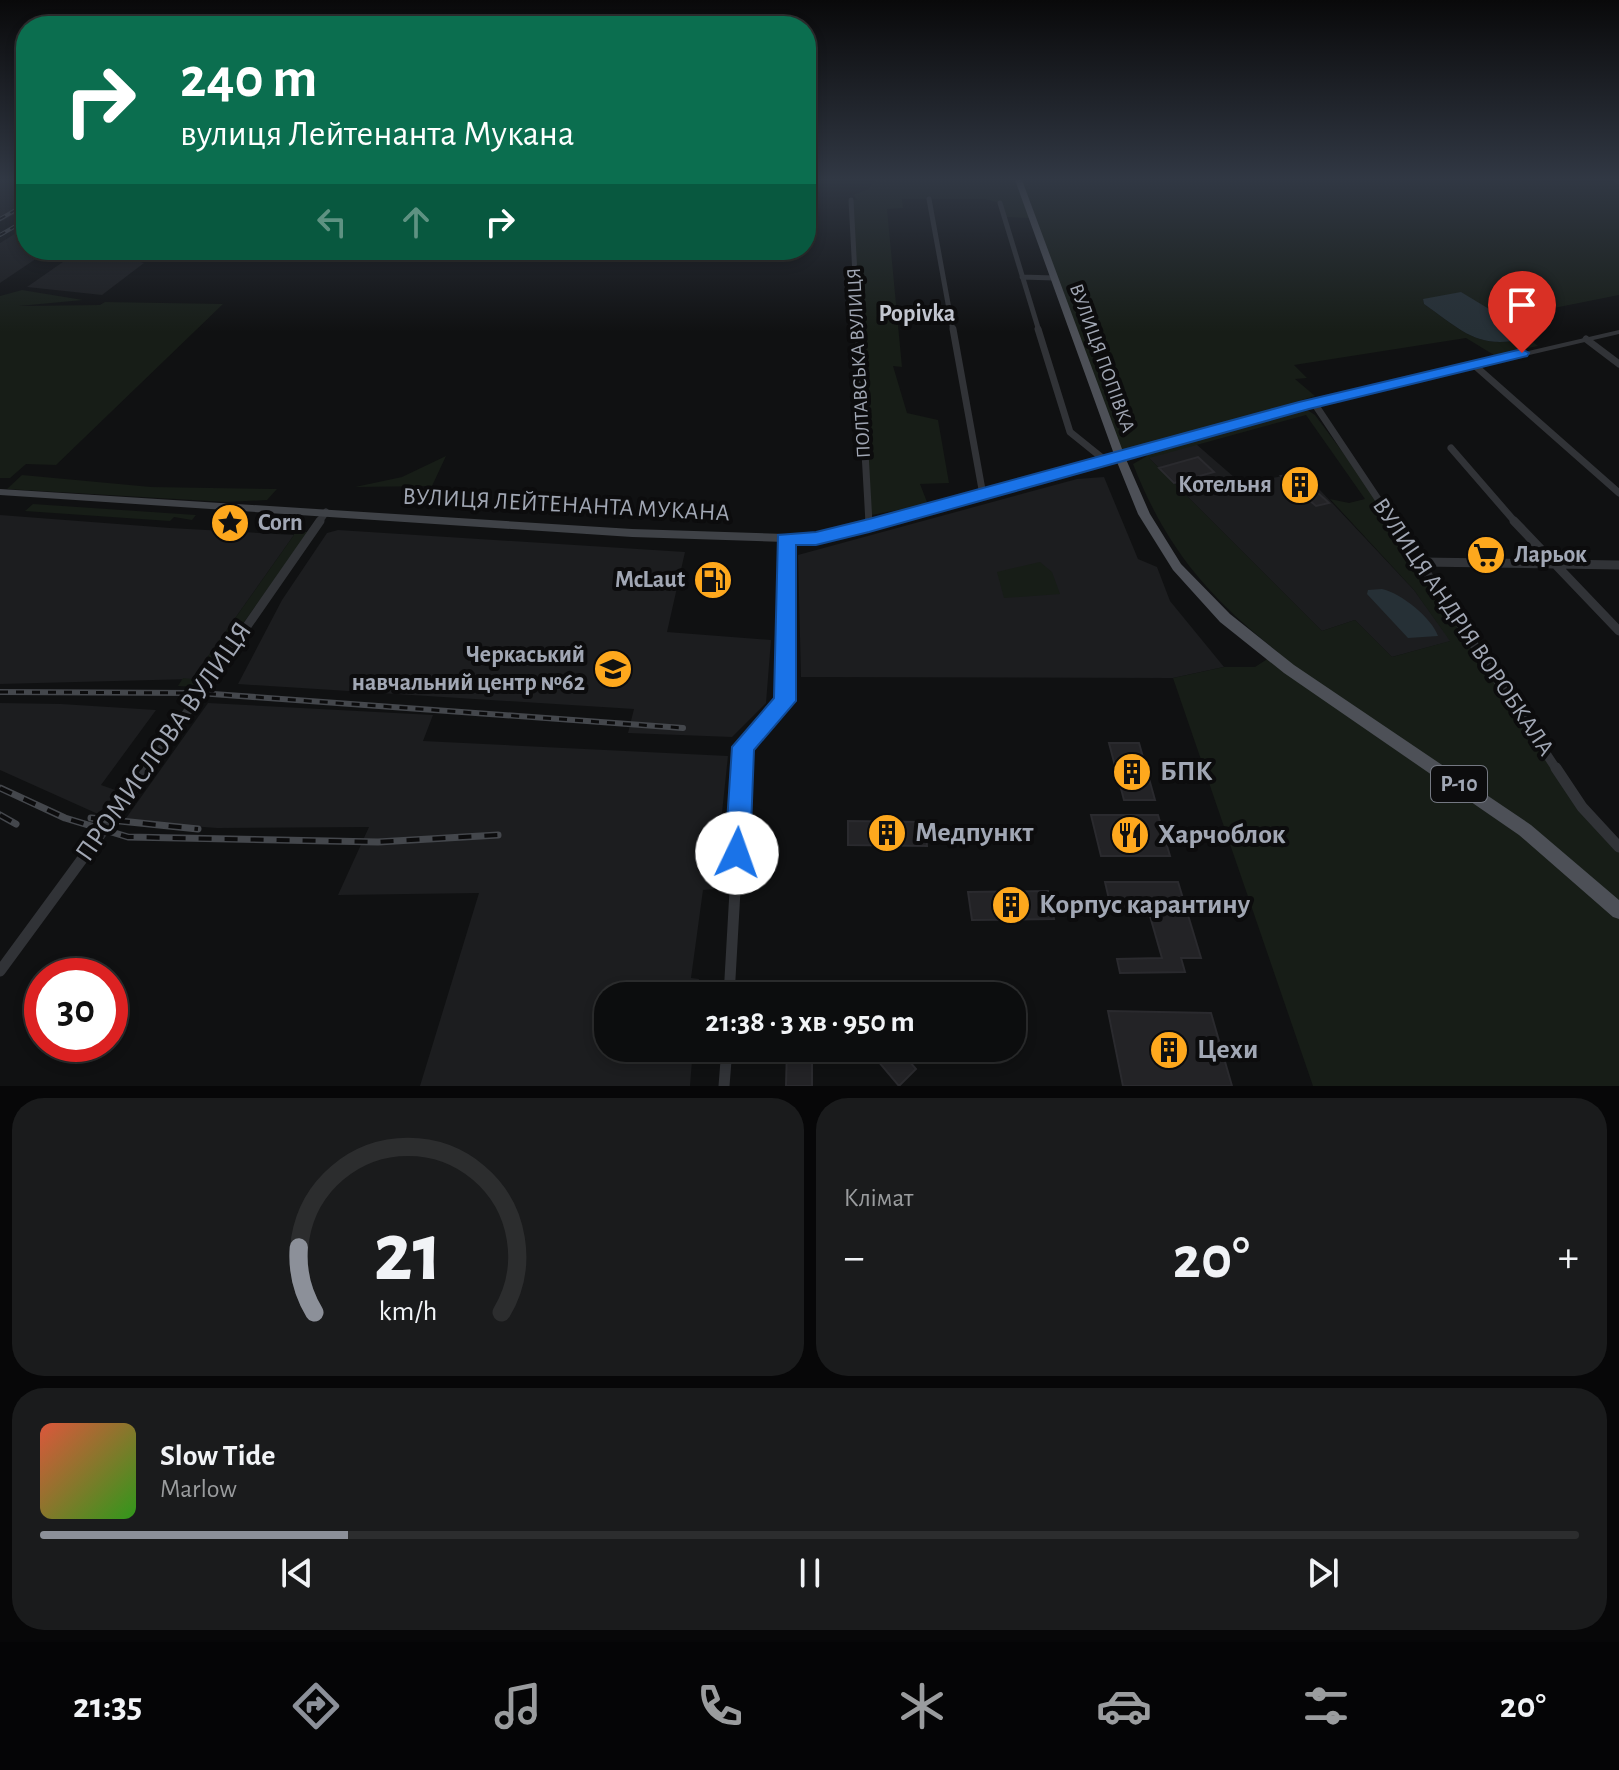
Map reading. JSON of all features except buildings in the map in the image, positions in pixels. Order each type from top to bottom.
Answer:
[{"type":"main road","name":"ВУЛИЦЯ ПОПІВКА","points":[[1037,231],[1113,459]]},
{"type":"main road","name":"ВУЛИЦЯ ЛЕЙТЕНАНТА МУКАНА","points":[[0,492],[816,539],[1113,459]]},
{"type":"main road","name":"Р-10","points":[[1113,459],[1163,547],[1193,586],[1225,618],[1289,669],[1525,830],[1619,911]]},
{"type":"street","name":"ПОЛТАВСЬКА ВУЛИЦЯ","points":[[853,231],[869,526]]},
{"type":"street","points":[[935,231],[983,495]]},
{"type":"street","name":"ВУЛИЦЯ ПОПІВКА","points":[[1008,231],[1070,432],[1113,459]]},
{"type":"street","points":[[1022,277],[1054,278]]},
{"type":"street","points":[[1113,459],[1314,403],[1619,332]]},
{"type":"street","points":[[1586,339],[1619,364]]},
{"type":"street","points":[[1473,364],[1619,493]]},
{"type":"street","name":"ВУЛИЦЯ АНДРІЯ ВОРОБКАЛА","points":[[1314,403],[1582,807],[1619,847]]},
{"type":"street","points":[[1451,448],[1551,563],[1619,631]]},
{"type":"street","name":"ПРОМИСЛОВА ВУЛИЦЯ","points":[[0,971],[138,783],[326,512]]},
{"type":"street","points":[[730,982],[743,747],[785,701],[789,551],[785,539]]},
{"type":"street","points":[[1422,562],[1619,565]]},
{"type":"street","points":[[724,1086],[726,1062]]},
{"type":"shaded area","points":[[853,231],[889,231],[902,367],[893,366],[907,413],[938,420],[949,483],[920,484],[927,502],[923,505],[867,516]]},
{"type":"shaded area","points":[[1037,231],[1619,231],[1619,295],[1554,308],[1523,304],[1519,326],[1515,328],[1499,315],[1423,299],[1424,304],[1472,336],[1496,342],[1528,338],[1538,346],[1494,355],[1466,338],[1294,365],[1307,378],[1295,379],[1315,396],[1147,447],[1306,409],[1315,415],[1388,513],[1582,807],[1619,847],[1619,1086],[1313,1086],[1173,678],[1224,667],[1255,667],[1278,652],[1230,611],[1175,546],[1133,464],[1147,456],[1139,450],[1120,457]],"holes":[[[1306,415],[1365,499],[1349,503],[1330,499],[1414,590],[1450,641],[1392,657],[1355,620],[1322,631],[1149,458]]]},
{"type":"shaded area","points":[[16,233],[16,260],[34,260],[0,283],[0,243]]},
{"type":"shaded area","points":[[66,260],[134,260],[144,263],[102,295],[27,287]]},
{"type":"shaded area","points":[[22,290],[83,300],[19,306],[100,305],[105,302],[223,304],[56,465],[26,464],[10,478],[0,478],[0,296]]},
{"type":"shaded area","points":[[1461,292],[1499,315],[1528,338],[1496,342],[1483,340],[1461,330],[1424,304],[1423,299]]},
{"type":"shaded area","points":[[1196,444],[1242,484],[1303,472],[1414,590],[1451,641],[1392,657],[1355,620],[1322,631],[1148,457]]},
{"type":"shaded area","points":[[446,456],[432,486],[355,487],[402,477]]},
{"type":"shaded area","points":[[22,475],[151,487],[277,489],[267,500],[226,502],[7,489]]},
{"type":"shaded area","points":[[1104,477],[1138,559],[1157,567],[1170,601],[1224,667],[1173,678],[801,677],[798,555],[1077,479]]},
{"type":"shaded area","points":[[33,504],[196,515],[192,520],[174,517],[170,521],[25,511]]},
{"type":"shaded area","points":[[0,515],[294,535],[192,679],[0,684]]},
{"type":"shaded area","points":[[338,530],[685,552],[667,632],[771,640],[766,703],[732,737],[628,733],[634,709],[238,684],[282,600],[327,533]]},
{"type":"shaded area","points":[[293,532],[308,532],[198,687],[178,686],[183,678],[192,679],[294,535]]},
{"type":"shaded area","points":[[1040,562],[1052,572],[1060,594],[1004,598],[997,572]]},
{"type":"shaded area","points":[[1382,589],[1415,607],[1438,636],[1408,638],[1367,594],[1368,590]]},
{"type":"shaded area","points":[[0,703],[156,710],[101,785],[118,791],[98,814],[0,770]]},
{"type":"shaded area","points":[[208,703],[433,715],[423,741],[728,756],[714,889],[703,890],[691,978],[699,979],[699,982],[594,982],[594,1062],[692,1062],[690,1086],[420,1086],[479,893],[338,895],[369,827],[217,828],[124,821]]},
{"type":"railway","points":[[0,235],[7,231]]},
{"type":"railway","points":[[0,692],[199,693],[683,728]]},
{"type":"railway","points":[[0,788],[65,818],[128,837],[378,842],[498,835]]},
{"type":"railway","points":[[0,815],[16,824]]},
{"type":"railway","points":[[91,818],[198,829]]},
{"type":"place","name":"Котельня","points":[[1300,485]]},
{"type":"place","name":"Corn","points":[[230,523]]},
{"type":"place","name":"Ларьок","points":[[1486,555]]},
{"type":"place","name":"McLaut","points":[[713,580]]},
{"type":"place","name":"Черкаський навчальний центр №62","points":[[613,669]]},
{"type":"place","name":"БПК","points":[[1132,772]]},
{"type":"place","name":"Медпункт","points":[[887,833]]},
{"type":"place","name":"Харчоблок","points":[[1130,835]]},
{"type":"place","name":"Корпус карантину","points":[[1011,905]]},
{"type":"place","name":"Цехи","points":[[1169,1050]]},
{"type":"district","name":"Popivka","points":[[917,314]]},
{"type":"route","points":[[737,853],[743,747],[785,701],[789,551],[785,539],[816,539],[869,526],[1304,406],[1522,353]]}]
